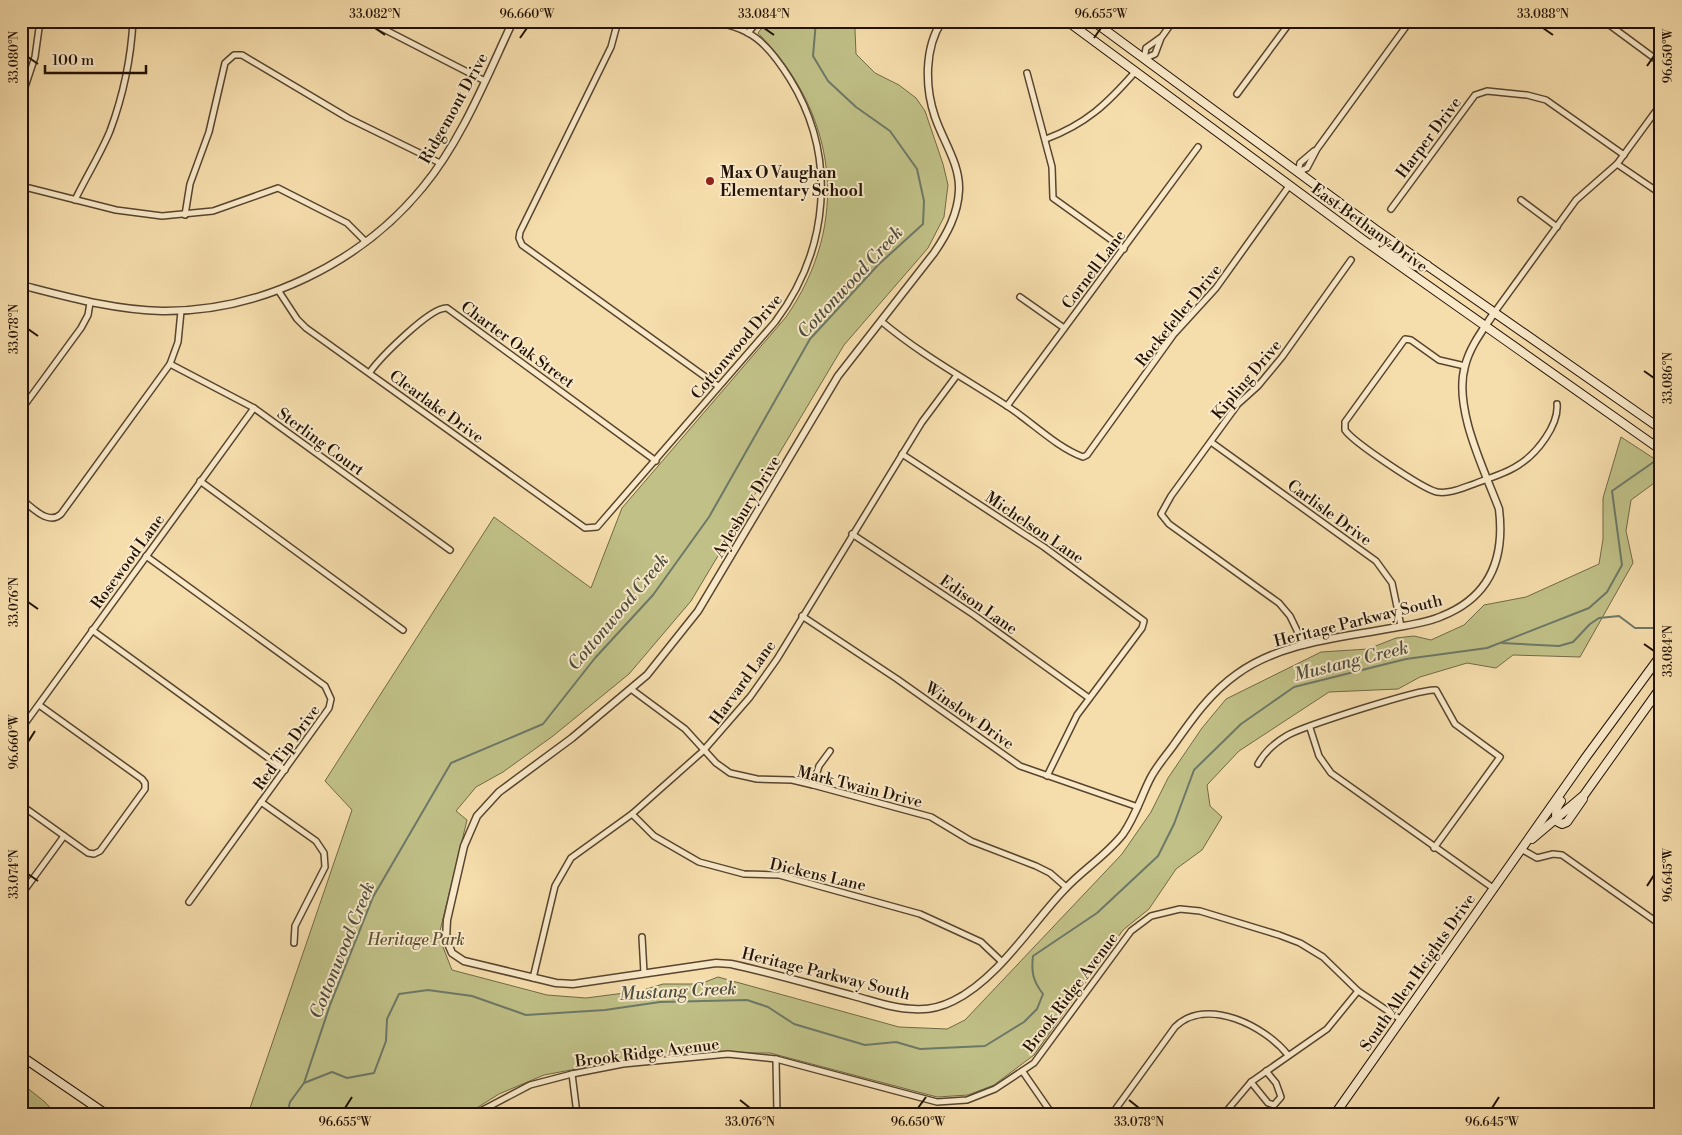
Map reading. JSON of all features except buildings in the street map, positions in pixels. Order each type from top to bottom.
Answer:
[{"type":"main road","name":"East Bethany Drive","points":[[1067,21],[1289,186],[1485,327],[1661,450]]},
{"type":"main road","name":"East Bethany Drive","points":[[1093,21],[1427,266],[1661,429]]},
{"type":"main road","points":[[1135,72],[1144,59]]},
{"type":"main road","points":[[1289,186],[1298,172]]},
{"type":"main road","points":[[1362,238],[1390,250],[1415,266],[1422,268],[1427,266]]},
{"type":"main road","name":"South Allen Heights Drive","points":[[1335,1114],[1581,764],[1659,660]]},
{"type":"main road","name":"South Allen Heights Drive","points":[[1522,847],[1584,794],[1661,687]]},
{"type":"main road","points":[[1556,818],[1556,808],[1576,776],[1581,764]]},
{"type":"main road","points":[[21,1056],[106,1114]]},
{"type":"street","points":[[21,99],[35,57],[40,21]]},
{"type":"street","points":[[75,200],[104,143],[118,106],[130,57],[133,21]]},
{"type":"street","points":[[368,21],[485,81]]},
{"type":"street","name":"Ridgemont Drive","points":[[21,285],[90,303],[137,310],[181,310],[226,305],[278,290],[317,272],[366,242],[402,211],[424,187],[440,163],[485,81],[513,21]]},
{"type":"street","points":[[618,21],[611,47],[520,232],[519,238],[522,245],[718,386]]},
{"type":"street","name":"Cottonwood Drive","points":[[593,529],[600,525],[775,322],[797,289],[815,242],[822,208],[820,162],[815,135],[807,112],[792,83],[765,46],[748,33],[730,24],[707,21]]},
{"type":"street","points":[[748,33],[758,21]]},
{"type":"street","name":"Aylesbury Drive","points":[[452,953],[446,939],[447,920],[464,846],[477,816],[499,792],[572,738],[631,689],[676,642],[698,611],[838,376],[934,253],[948,232],[955,213],[959,189],[953,159],[935,117],[928,84],[931,50],[942,21]]},
{"type":"street","points":[[1144,59],[1154,54],[1160,38],[1173,21]]},
{"type":"street","points":[[1237,94],[1291,21]]},
{"type":"street","points":[[1298,172],[1308,168],[1316,149],[1410,21]]},
{"type":"street","points":[[1604,21],[1661,64]]},
{"type":"street","points":[[1144,59],[1146,48],[1160,38]]},
{"type":"street","points":[[185,215],[190,184],[209,132],[225,62],[236,54],[242,55],[348,118],[440,163]]},
{"type":"street","points":[[1046,139],[1065,132],[1098,112],[1114,97],[1135,72]]},
{"type":"street","points":[[1027,73],[1035,110],[1046,139],[1052,167],[1054,198],[1124,249]]},
{"type":"street","name":"Harper Drive","points":[[1391,209],[1475,95],[1482,91],[1527,95],[1546,100],[1624,154]]},
{"type":"street","points":[[1494,313],[1585,190],[1617,164],[1661,104]]},
{"type":"street","name":"Cornell Lane","points":[[1007,406],[1198,147]]},
{"type":"street","points":[[1617,164],[1661,194]]},
{"type":"street","points":[[21,186],[131,214],[185,215],[227,207],[278,188],[347,223],[366,242]]},
{"type":"street","name":"Rockefeller Drive","points":[[1007,406],[1067,449],[1083,457],[1087,455],[1174,334],[1216,288],[1289,186]]},
{"type":"street","points":[[1520,200],[1556,227]]},
{"type":"street","name":"Kipling Drive","points":[[1304,645],[1290,616],[1279,604],[1169,524],[1162,514],[1171,496],[1238,404],[1258,386],[1282,357],[1351,260]]},
{"type":"street","name":"Clearlake Drive","points":[[278,290],[297,319],[306,328],[370,372],[585,528],[593,529]]},
{"type":"street","points":[[1020,297],[1064,328]]},
{"type":"street","points":[[21,410],[81,328],[88,315],[90,303]]},
{"type":"street","name":"Charter Oak Street","points":[[370,372],[388,350],[436,310],[447,308],[656,461]]},
{"type":"street","points":[[21,499],[46,517],[56,518],[62,514],[170,364],[178,342],[181,310]]},
{"type":"street","name":"Heritage Parkway South","points":[[452,953],[464,962],[533,978],[573,984],[716,963],[731,964],[880,1003],[911,1009],[927,1009],[952,1002],[973,990],[1034,928],[1066,887],[1099,860],[1123,835],[1152,775],[1202,707],[1219,688],[1249,666],[1268,657],[1304,645],[1440,617],[1459,608],[1483,586],[1499,554],[1499,509],[1463,408],[1462,384],[1465,366],[1476,340],[1494,313]]},
{"type":"street","points":[[880,321],[901,338],[1007,406]]},
{"type":"street","points":[[1465,366],[1439,360],[1411,340],[1405,339],[1345,422],[1344,427],[1347,433],[1426,488],[1436,492],[1453,491],[1488,479],[1519,465],[1535,452],[1558,412],[1557,404]]},
{"type":"street","name":"Sterling Court","points":[[170,364],[254,408],[450,550]]},
{"type":"street","name":"Harvard Lane","points":[[533,978],[555,886],[571,858],[582,848],[632,814],[703,751],[750,697],[922,422],[957,375]]},
{"type":"street","name":"Rosewood Lane","points":[[21,729],[254,408]]},
{"type":"street","name":"Carlisle Drive","points":[[1211,442],[1376,561],[1392,584],[1401,626]]},
{"type":"street","name":"Michelson Lane","points":[[902,454],[1037,542],[1144,620],[1142,628],[1089,698]]},
{"type":"street","points":[[200,481],[403,630]]},
{"type":"street","name":"Edison Lane","points":[[852,534],[974,615],[1089,698]]},
{"type":"street","name":"Red Tip Drive","points":[[146,556],[328,689],[331,699],[329,708],[189,902]]},
{"type":"street","name":"Winslow Drive","points":[[802,616],[897,679],[1020,766],[1138,807]]},
{"type":"street","points":[[92,630],[285,770]]},
{"type":"street","name":"Mark Twain Drive","points":[[631,689],[685,729],[703,751],[730,773],[742,777],[792,780],[814,784],[931,817],[971,841],[1036,866],[1066,887]]},
{"type":"street","points":[[1258,764],[1266,750],[1288,735],[1367,707],[1434,689],[1439,693],[1443,706],[1454,724],[1500,758],[1434,848]]},
{"type":"street","points":[[1047,776],[1073,722],[1089,698]]},
{"type":"street","points":[[21,805],[88,853],[94,854],[100,851],[146,786],[142,778],[39,705]]},
{"type":"street","points":[[1310,728],[1319,756],[1331,773],[1434,848],[1493,888]]},
{"type":"street","points":[[814,784],[819,766],[830,751]]},
{"type":"street","points":[[261,802],[316,841],[324,852],[325,867],[295,926],[294,942]]},
{"type":"street","name":"Dickens Lane","points":[[632,814],[654,836],[699,862],[744,874],[779,875],[920,914],[981,942],[1001,961]]},
{"type":"street","points":[[21,896],[64,836]]},
{"type":"street","points":[[1522,847],[1537,858],[1553,854],[1562,855],[1661,925]]},
{"type":"street","name":"Brook Ridge Avenue","points":[[475,1114],[530,1085],[572,1074],[623,1064],[728,1054],[776,1059],[937,1102],[967,1100],[995,1089],[1034,1063],[1132,931],[1150,916],[1180,909],[1200,911],[1300,943],[1323,957],[1358,990],[1400,1019]]},
{"type":"street","points":[[642,937],[644,973]]},
{"type":"street","points":[[1224,1114],[1251,1082],[1327,1029],[1358,990]]},
{"type":"street","points":[[1112,1114],[1175,1027],[1186,1017],[1204,1013],[1247,1024],[1271,1036],[1288,1055]]},
{"type":"street","points":[[776,1059],[777,1114]]},
{"type":"street","points":[[1251,1082],[1268,1104],[1274,1105],[1279,1102],[1280,1092],[1266,1071]]},
{"type":"street","points":[[1023,1072],[1052,1114]]},
{"type":"street","points":[[572,1074],[577,1114]]},
{"type":"green space","name":"Heritage Park","points":[[767,21],[857,21],[855,30],[856,54],[875,73],[899,85],[916,98],[925,111],[948,185],[944,217],[928,248],[844,345],[691,601],[629,674],[553,736],[503,772],[476,787],[456,811],[467,820],[440,931],[443,947],[452,970],[547,995],[586,998],[640,991],[663,984],[700,984],[718,977],[899,1027],[947,1029],[965,1020],[1122,854],[1151,812],[1168,778],[1202,728],[1226,699],[1321,652],[1368,649],[1396,638],[1414,636],[1431,640],[1464,625],[1484,605],[1526,597],[1599,564],[1603,539],[1603,498],[1621,437],[1661,463],[1661,478],[1631,500],[1626,531],[1633,563],[1580,657],[1513,655],[1496,668],[1467,663],[1420,677],[1398,689],[1329,692],[1239,751],[1207,785],[1210,806],[1222,817],[1202,850],[1176,869],[1149,909],[1123,930],[1034,1055],[994,1085],[968,1095],[937,1097],[770,1053],[685,1053],[598,1065],[544,1075],[499,1094],[467,1114],[248,1114],[352,810],[325,781],[494,517],[591,588],[622,508],[786,317],[807,281],[821,244],[827,206],[826,169],[819,133],[805,98],[785,64],[758,33]]},
{"type":"green space","points":[[21,1083],[45,1102],[56,1114],[21,1114]]},
{"type":"waterway","name":"Cottonwood Creek","points":[[287,1114],[290,1102],[304,1083],[330,1005],[373,897],[451,763],[543,724],[595,658],[653,595],[709,517],[810,339],[878,265],[923,224],[924,201],[917,169],[890,131],[856,107],[828,81],[813,56],[816,21]]},
{"type":"waterway","name":"Mustang Creek","points":[[304,1083],[332,1072],[347,1078],[374,1073],[386,1041],[387,1019],[399,994],[428,990],[472,996],[526,1015],[605,1010],[660,1002],[747,1000],[768,1007],[794,1024],[865,1045],[896,1042],[920,1049],[985,1046],[1024,1022],[1037,1009],[1043,994],[1034,976],[1032,967],[1033,956],[1097,913],[1158,856],[1174,824],[1194,770],[1241,724],[1294,687],[1406,659],[1487,648],[1589,608],[1607,592],[1622,565],[1612,491],[1655,461]]},
{"type":"waterway","points":[[1502,643],[1559,646],[1573,642],[1590,624],[1599,618],[1619,616],[1635,628],[1661,628]]},
{"type":"place","name":"Max O Vaughan Elementary School","points":[[710,181]]}]
